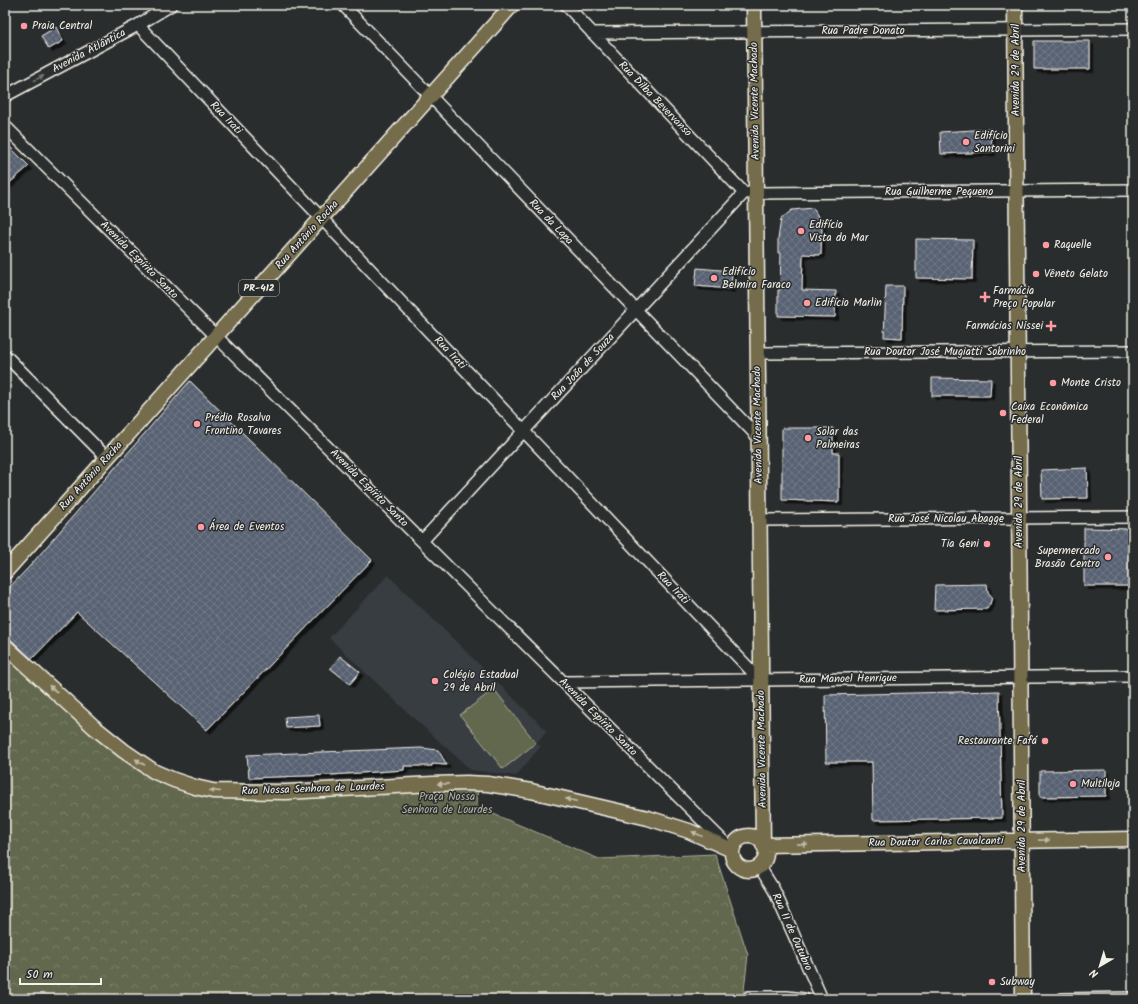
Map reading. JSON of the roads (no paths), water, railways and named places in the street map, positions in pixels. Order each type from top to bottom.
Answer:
[{"type":"main road","name":"Rua Antônio Rocha","points":[[5,572],[512,5]]},
{"type":"main road","name":"Avenida Vicente Machado","points":[[754,5],[750,193],[758,353],[763,845]]},
{"type":"main road","name":"Avenida 29 de Abril","points":[[1015,5],[1023,999]]},
{"type":"main road","name":"Rua Nossa Senhora de Lourdes","points":[[5,646],[82,716],[139,762],[155,772],[195,787],[213,791],[286,792],[460,784],[494,785],[531,791],[648,818],[689,831],[732,850]]},
{"type":"main road","points":[[749,837],[754,838],[759,840],[763,845],[766,854],[759,866],[750,870],[740,868],[736,864],[732,850],[738,840],[749,837]]},
{"type":"main road","name":"Rua Doutor Carlos Cavalcanti","points":[[763,845],[1133,838]]},
{"type":"street","name":"Avenida Atlântica","points":[[5,96],[138,25],[171,5]]},
{"type":"street","name":"Rua da Lapa","points":[[343,5],[758,438]]},
{"type":"street","name":"Rua Dilba Bevervanso","points":[[566,5],[750,193]]},
{"type":"street","name":"Rua Irati","points":[[138,25],[761,681]]},
{"type":"street","name":"Rua Padre Donato","points":[[592,33],[1133,29]]},
{"type":"street","name":"Avenida Espírito Santo","points":[[5,126],[732,850]]},
{"type":"street","name":"Rua Guilherme Pequeno","points":[[750,193],[1133,190]]},
{"type":"street","name":"Rua João de Souza","points":[[422,541],[636,310],[750,193]]},
{"type":"street","name":"Rua Doutor José Mugiatti Sobrinho","points":[[758,353],[1133,351]]},
{"type":"street","points":[[5,356],[107,458]]},
{"type":"street","name":"Rua José Nicolau Abagge","points":[[759,520],[1133,517]]},
{"type":"street","name":"Rua Manoel Henrique","points":[[564,682],[1133,676]]},
{"type":"street","name":"Rua 11 de Outubro","points":[[759,866],[774,890],[822,999]]},
{"type":"street","points":[[749,996],[804,999]]},
{"type":"street","points":[[1062,999],[1133,998]]},
{"type":"place","name":"Praia Central","points":[[24,26]]},
{"type":"place","name":"Edifício Santorini","points":[[966,142]]},
{"type":"place","name":"Edifício Vista do Mar","points":[[801,231]]},
{"type":"place","name":"Raquelle","points":[[1046,245]]},
{"type":"place","name":"Vêneto Gelato","points":[[1036,274]]},
{"type":"place","name":"Edifício Belmira Faraco","points":[[714,278]]},
{"type":"place","name":"Farmácia Preço Popular","points":[[985,297]]},
{"type":"place","name":"Edifício Marlin","points":[[807,303]]},
{"type":"place","name":"Farmácias Nissei","points":[[1051,326]]},
{"type":"place","name":"Monte Cristo","points":[[1053,383]]},
{"type":"place","name":"Caixa Econômica Federal","points":[[1003,413]]},
{"type":"place","name":"Prédio Rosalvo Frontino Tavares","points":[[197,424]]},
{"type":"place","name":"Solar das Palmeiras","points":[[808,438]]},
{"type":"place","name":"Área de Eventos","points":[[201,527]]},
{"type":"place","name":"Tia Geni","points":[[987,544]]},
{"type":"place","name":"Supermercado Brasão Centro","points":[[1108,557]]},
{"type":"place","name":"Colégio Estadual 29 de Abril","points":[[435,681]]},
{"type":"place","name":"Restaurante Fafá","points":[[1045,741]]},
{"type":"place","name":"Multiloja","points":[[1073,784]]},
{"type":"place","name":"Subway","points":[[992,982]]},
{"type":"park label","name":"Praça Nossa Senhora de Lourdes","points":[[447,803]]}]
